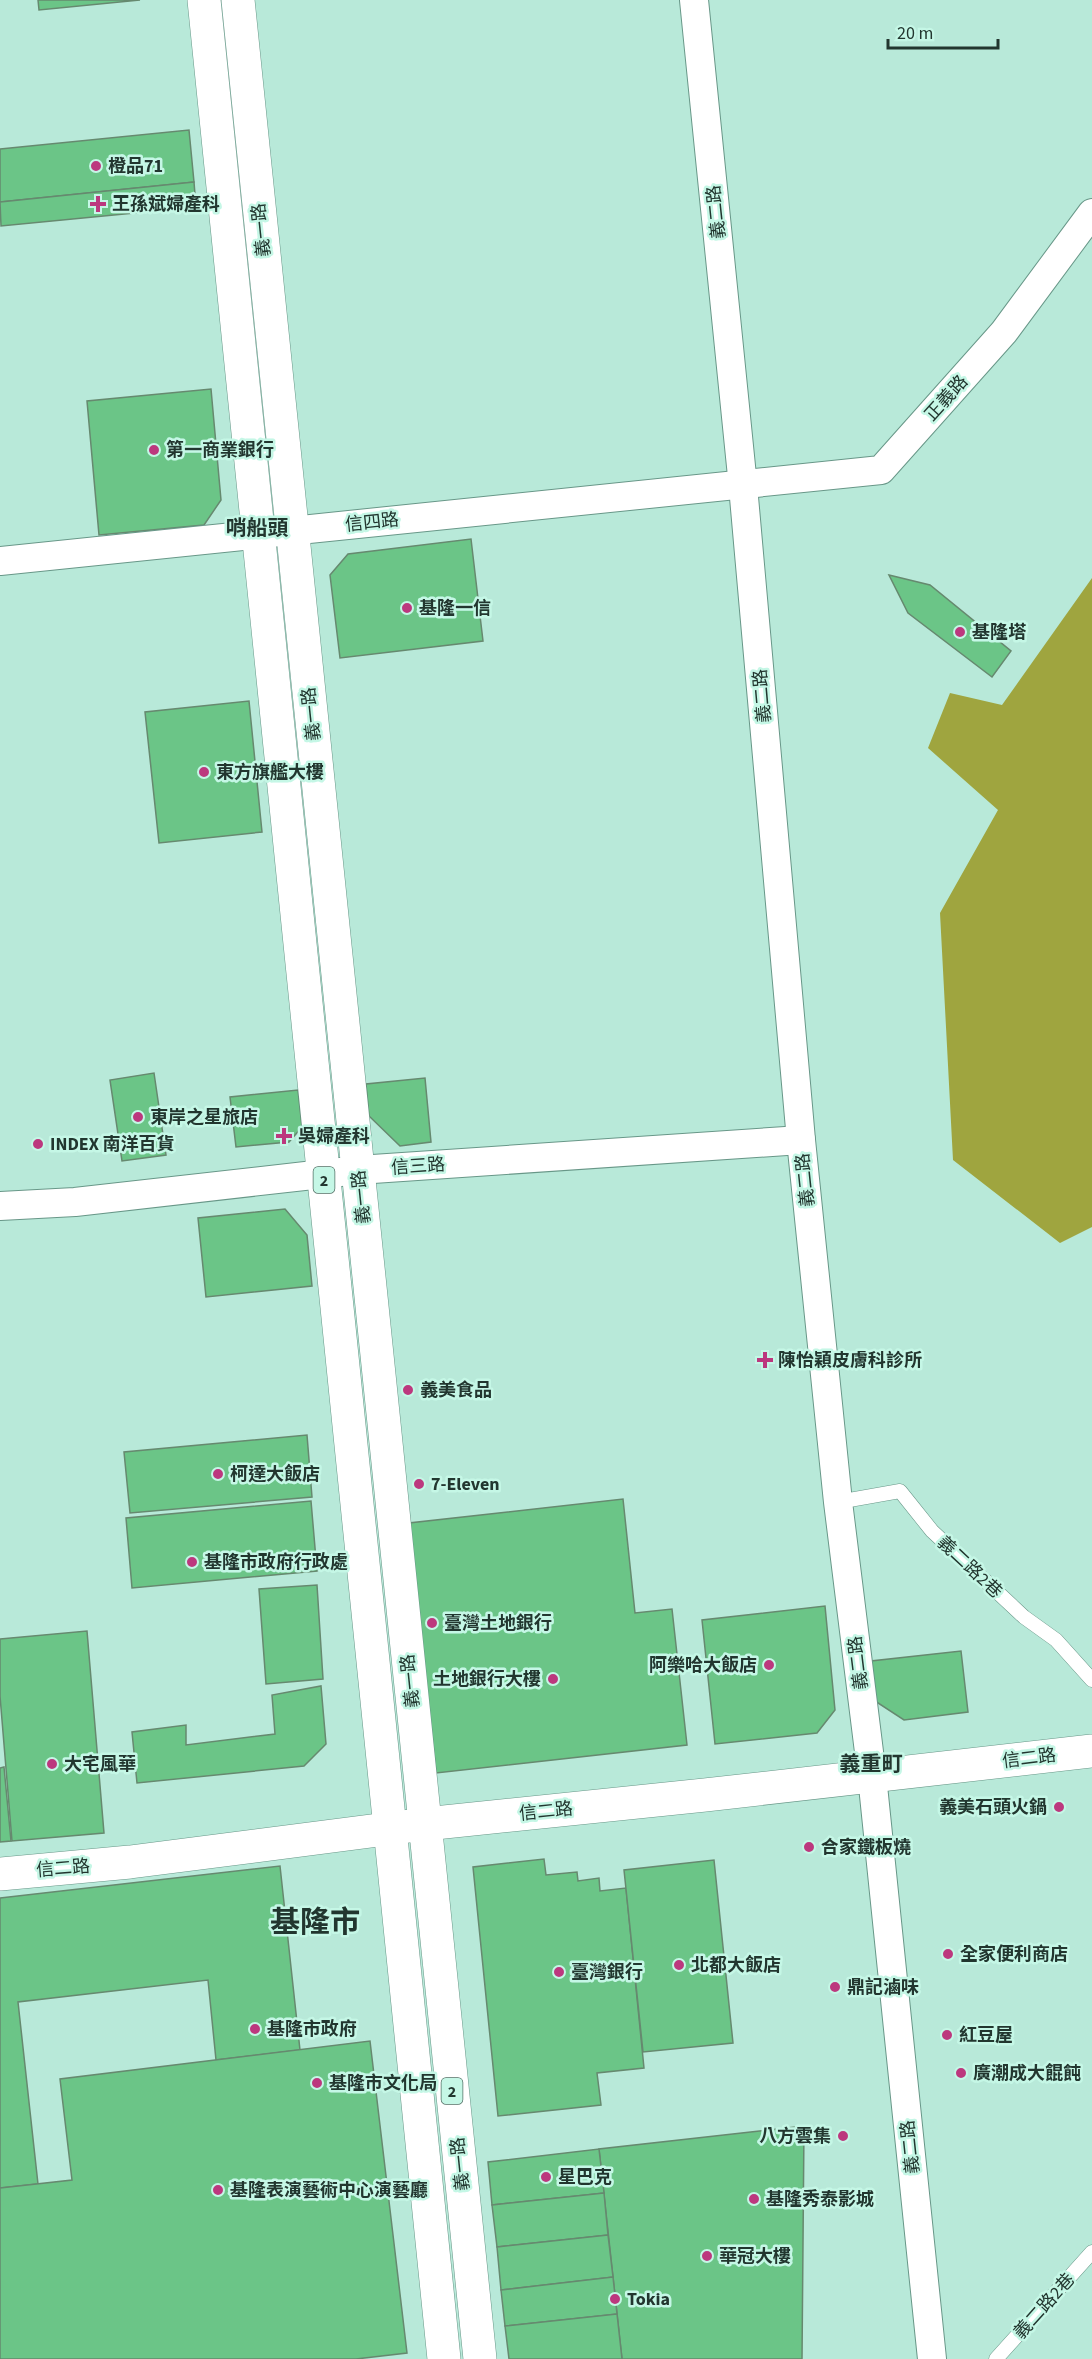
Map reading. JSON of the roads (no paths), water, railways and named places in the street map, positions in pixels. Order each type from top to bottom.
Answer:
[{"type":"main road","name":"義一路","points":[[204,0],[444,2359]]},
{"type":"main road","name":"義一路","points":[[238,0],[480,2359]]},
{"type":"main road","name":"信二路","points":[[0,1874],[130,1862],[390,1828],[1092,1751]]},
{"type":"street","name":"義二路","points":[[694,0],[743,486],[801,1140],[838,1502],[872,1776],[932,2359]]},
{"type":"street","name":"正義路","points":[[743,486],[881,470],[1004,332],[1092,213]]},
{"type":"street","name":"信四路","points":[[0,561],[743,486]]},
{"type":"street","name":"信三路","points":[[0,1206],[75,1202],[358,1170],[801,1140]]},
{"type":"lane","name":"義二路2巷","points":[[838,1502],[900,1491],[932,1531],[1024,1617],[1056,1640],[1092,1680]]},
{"type":"lane","name":"義二路2巷","points":[[996,2359],[1092,2252]]},
{"type":"place","name":"橙品71","points":[[96,166]]},
{"type":"place","name":"王孫斌婦產科","points":[[98,204]]},
{"type":"place","name":"第一商業銀行","points":[[154,450]]},
{"type":"place","name":"基隆一信","points":[[407,608]]},
{"type":"place","name":"基隆塔","points":[[960,632]]},
{"type":"place","name":"東方旗艦大樓","points":[[204,772]]},
{"type":"place","name":"東岸之星旅店","points":[[138,1117]]},
{"type":"place","name":"吳婦產科","points":[[284,1136]]},
{"type":"place","name":"INDEX 南洋百貨","points":[[38,1144]]},
{"type":"place","name":"陳怡穎皮膚科診所","points":[[765,1360]]},
{"type":"place","name":"義美食品","points":[[408,1390]]},
{"type":"place","name":"柯達大飯店","points":[[218,1474]]},
{"type":"place","name":"7-Eleven","points":[[419,1484]]},
{"type":"place","name":"基隆市政府行政處","points":[[192,1562]]},
{"type":"place","name":"臺灣土地銀行","points":[[432,1623]]},
{"type":"place","name":"阿樂哈大飯店","points":[[769,1665]]},
{"type":"place","name":"土地銀行大樓","points":[[553,1679]]},
{"type":"place","name":"大宅風華","points":[[52,1764]]},
{"type":"place","name":"義美石頭火鍋","points":[[1059,1807]]},
{"type":"place","name":"合家鐵板燒","points":[[809,1847]]},
{"type":"place","name":"全家便利商店","points":[[948,1954]]},
{"type":"place","name":"北都大飯店","points":[[679,1965]]},
{"type":"place","name":"臺灣銀行","points":[[559,1972]]},
{"type":"place","name":"鼎記滷味","points":[[835,1987]]},
{"type":"place","name":"基隆市政府","points":[[255,2029]]},
{"type":"place","name":"紅豆屋","points":[[947,2035]]},
{"type":"place","name":"廣潮成大餛飩","points":[[961,2073]]},
{"type":"place","name":"基隆市文化局","points":[[317,2083]]},
{"type":"place","name":"八方雲集","points":[[843,2136]]},
{"type":"place","name":"星巴克","points":[[546,2177]]},
{"type":"place","name":"基隆表演藝術中心演藝廳","points":[[218,2190]]},
{"type":"place","name":"基隆秀泰影城","points":[[754,2199]]},
{"type":"place","name":"華冠大樓","points":[[707,2256]]},
{"type":"place","name":"Tokia","points":[[615,2299]]},
{"type":"district","name":"哨船頭","points":[[257,528]]},
{"type":"district","name":"義重町","points":[[871,1764]]},
{"type":"district","name":"基隆市","points":[[315,1922]]}]
